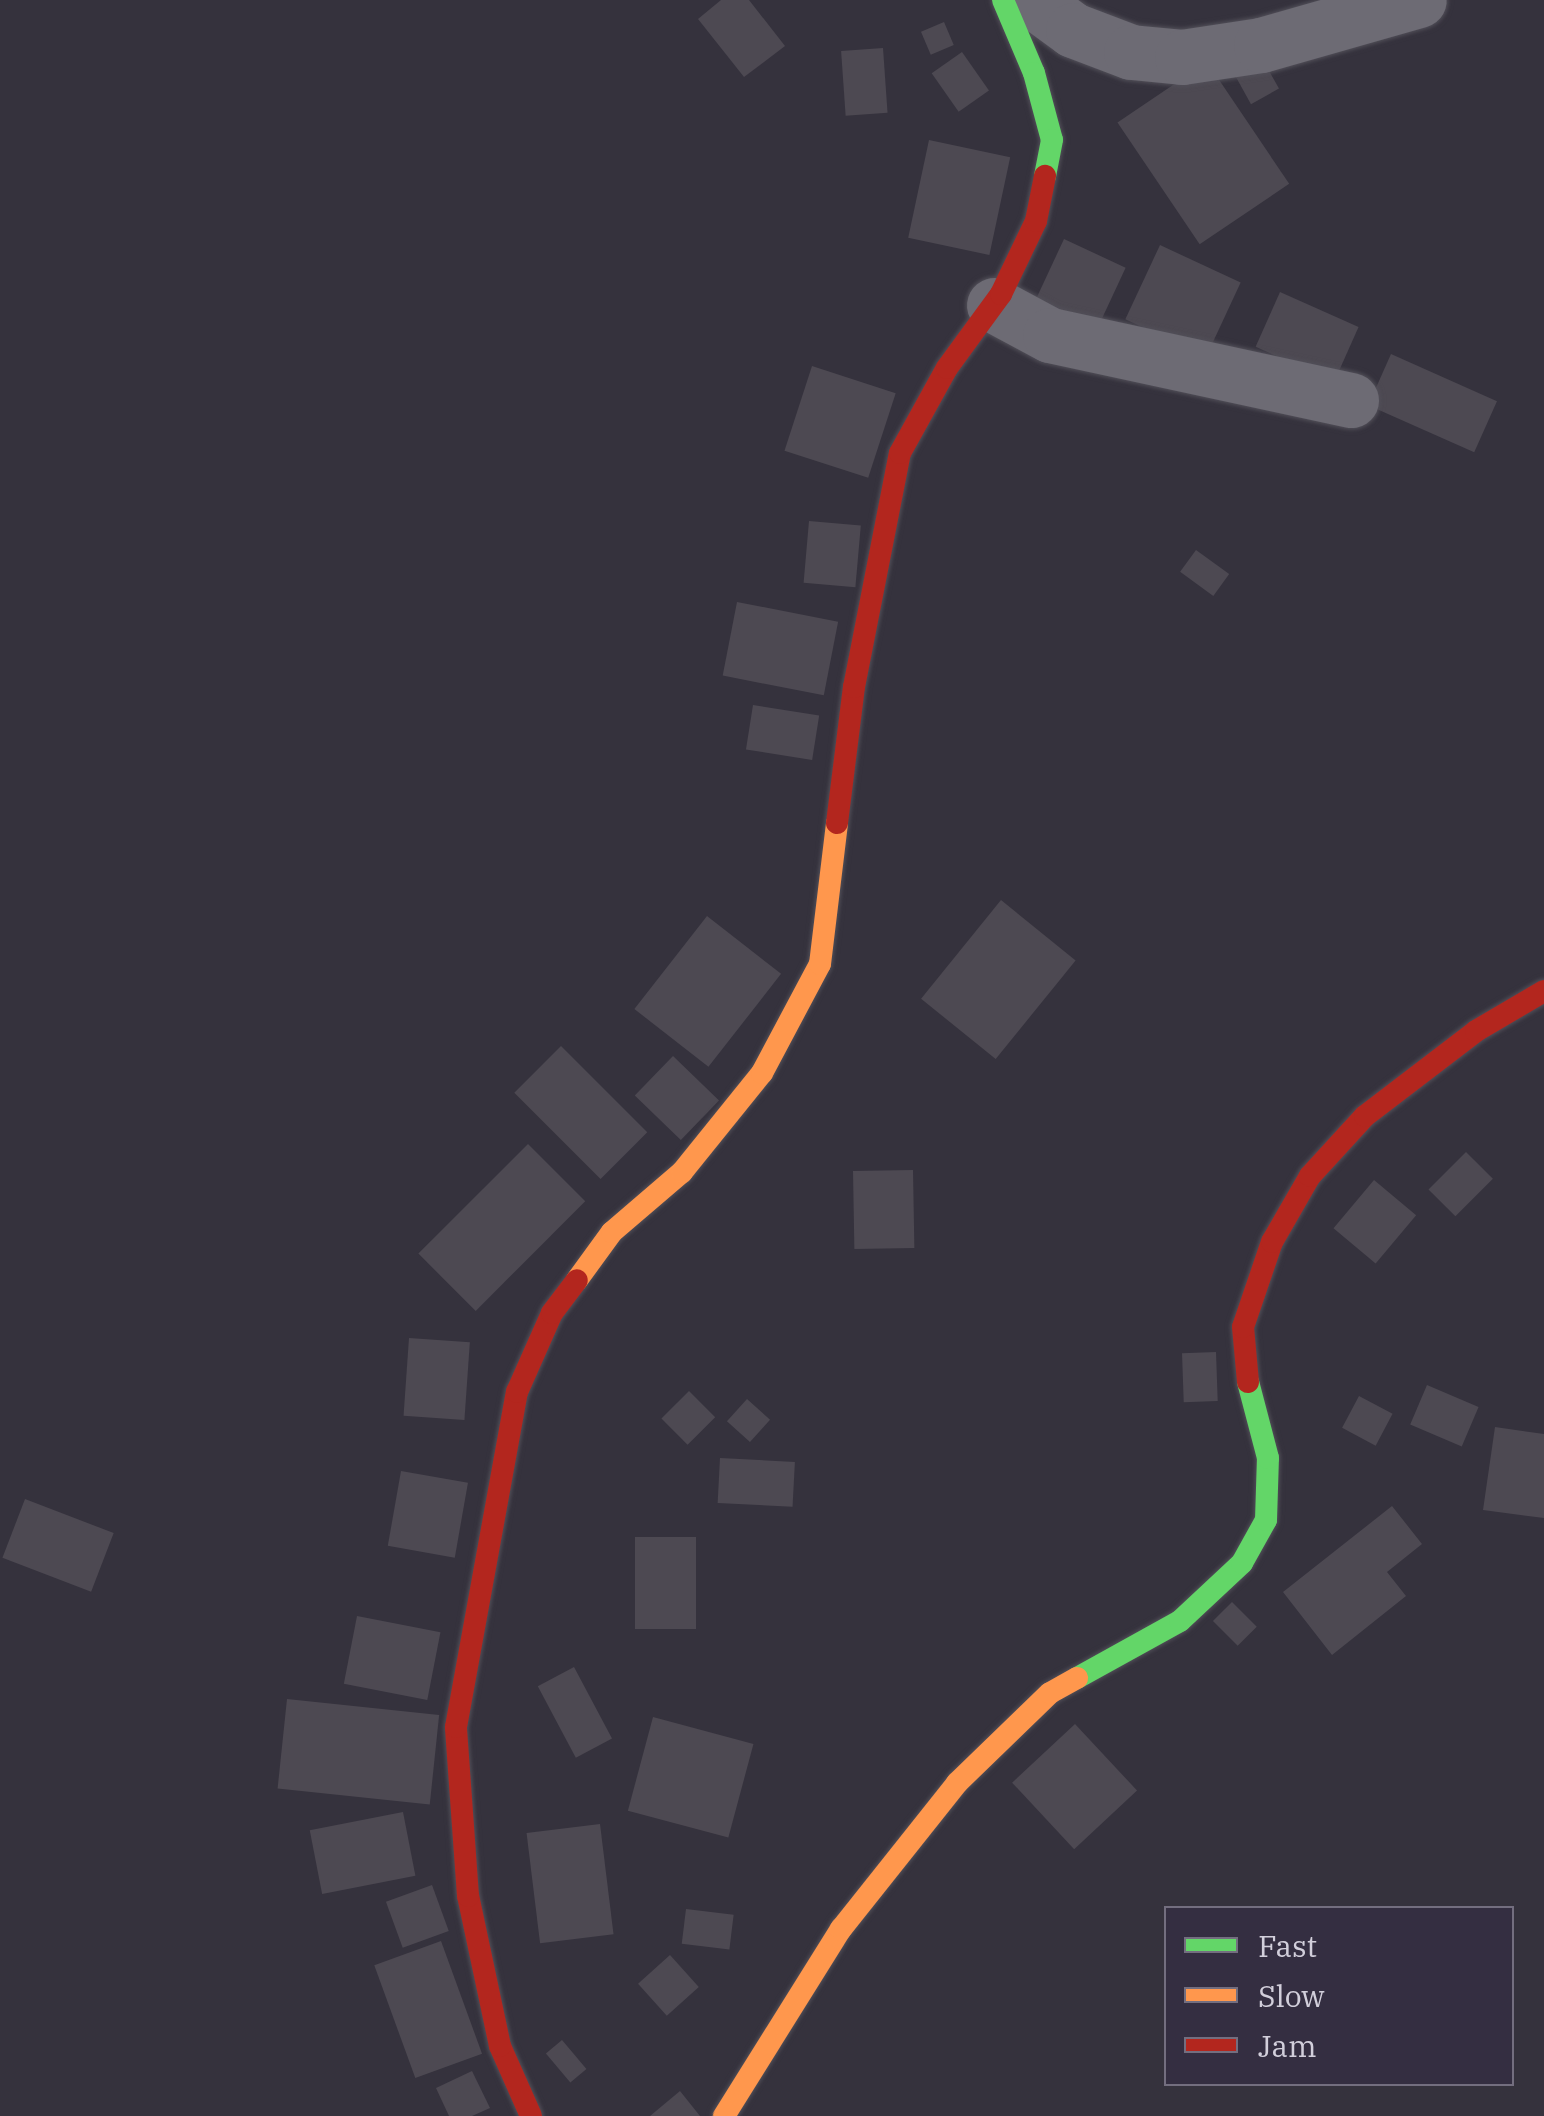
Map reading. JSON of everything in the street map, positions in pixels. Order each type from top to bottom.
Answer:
[{"type":"street","points":[[531,2116],[500,2046],[468,1896],[456,1728],[517,1392],[552,1313],[612,1232],[682,1172],[762,1074],[820,964],[854,687],[900,454],[948,368],[994,305],[1036,220],[1052,140],[1034,73],[1003,0]]},
{"type":"street","points":[[1032,0],[1073,30],[1131,52],[1182,57],[1261,45],[1419,0]]},
{"type":"street","points":[[994,305],[1050,335],[1351,400]]},
{"type":"street","points":[[724,2116],[840,1929],[957,1783],[1050,1693],[1180,1621],[1242,1563],[1266,1520],[1268,1458],[1248,1382],[1243,1328],[1272,1242],[1310,1176],[1365,1116],[1476,1031],[1544,990]]},
{"type":"building","points":[[721,0],[749,0],[785,46],[744,77],[698,19]]},
{"type":"building","points":[[944,22],[954,45],[931,55],[921,32]]},
{"type":"building","points":[[883,48],[888,113],[846,116],[841,51]]},
{"type":"building","points":[[962,52],[989,91],[959,112],[932,73]]},
{"type":"building","points":[[1262,58],[1279,89],[1251,104],[1234,74]]},
{"type":"building","points":[[1207,62],[1289,184],[1200,244],[1117,122]]},
{"type":"building","points":[[929,140],[1010,157],[989,255],[908,238]]},
{"type":"building","points":[[1064,239],[1126,268],[1095,334],[1033,305]]},
{"type":"building","points":[[1160,245],[1241,283],[1206,357],[1125,319]]},
{"type":"building","points":[[1280,292],[1359,327],[1334,382],[1256,347]]},
{"type":"building","points":[[1391,354],[1497,401],[1474,452],[1368,405]]},
{"type":"building","points":[[812,366],[896,393],[868,478],[784,451]]},
{"type":"building","points":[[809,521],[861,526],[855,587],[804,583]]},
{"type":"building","points":[[1196,550],[1229,574],[1213,596],[1180,572]]},
{"type":"building","points":[[737,602],[838,622],[824,695],[723,676]]},
{"type":"building","points":[[753,705],[819,715],[812,760],[746,749]]},
{"type":"building","points":[[1001,900],[1076,960],[996,1059],[921,999]]},
{"type":"building","points":[[707,916],[781,974],[708,1067],[634,1009]]},
{"type":"building","points":[[561,1046],[647,1132],[601,1179],[514,1093]]},
{"type":"building","points":[[673,1056],[719,1100],[681,1140],[635,1096]]},
{"type":"building","points":[[528,1144],[585,1201],[476,1311],[418,1254]]},
{"type":"building","points":[[1466,1152],[1493,1179],[1455,1216],[1429,1189]]},
{"type":"building","points":[[913,1170],[914,1248],[854,1249],[853,1171]]},
{"type":"building","points":[[1374,1180],[1416,1215],[1376,1264],[1334,1228]]},
{"type":"building","points":[[409,1338],[470,1342],[464,1420],[404,1416]]},
{"type":"building","points":[[1216,1352],[1218,1401],[1184,1402],[1182,1353]]},
{"type":"building","points":[[1427,1385],[1479,1407],[1462,1446],[1410,1425]]},
{"type":"building","points":[[689,1391],[715,1417],[688,1445],[661,1419]]},
{"type":"building","points":[[1359,1396],[1393,1414],[1376,1446],[1342,1428]]},
{"type":"building","points":[[747,1399],[770,1420],[750,1442],[727,1421]]},
{"type":"building","points":[[1495,1427],[1544,1434],[1544,1518],[1483,1510]]},
{"type":"building","points":[[720,1458],[795,1462],[793,1507],[718,1503]]},
{"type":"building","points":[[401,1471],[468,1483],[455,1558],[388,1546]]},
{"type":"building","points":[[25,1499],[114,1533],[91,1592],[2,1558]]},
{"type":"building","points":[[1392,1506],[1422,1544],[1387,1572],[1406,1596],[1332,1655],[1283,1592]]},
{"type":"building","points":[[635,1537],[696,1537],[696,1629],[635,1629]]},
{"type":"building","points":[[1232,1602],[1257,1627],[1238,1646],[1213,1621]]},
{"type":"building","points":[[357,1616],[440,1632],[427,1700],[344,1684]]},
{"type":"building","points":[[574,1667],[612,1739],[576,1758],[538,1686]]},
{"type":"building","points":[[287,1699],[439,1715],[430,1804],[278,1789]]},
{"type":"building","points":[[653,1717],[753,1744],[728,1838],[628,1811]]},
{"type":"building","points":[[1075,1724],[1137,1791],[1074,1849],[1012,1783]]},
{"type":"building","points":[[403,1812],[415,1876],[322,1894],[310,1830]]},
{"type":"building","points":[[600,1824],[614,1934],[540,1943],[527,1833]]},
{"type":"building","points":[[432,1885],[449,1931],[403,1948],[386,1902]]},
{"type":"building","points":[[686,1909],[734,1915],[729,1950],[682,1944]]},
{"type":"building","points":[[441,1941],[482,2054],[415,2078],[374,1965]]},
{"type":"building","points":[[670,1955],[699,1987],[667,2016],[638,1984]]},
{"type":"building","points":[[562,2040],[586,2069],[570,2083],[546,2053]]},
{"type":"building","points":[[472,2071],[490,2108],[472,2116],[449,2116],[436,2088]]},
{"type":"building","points":[[680,2091],[700,2116],[650,2116]]},
{"type":"traffic: fast","points":[[1003,0],[1034,73],[1052,140],[1045,176]]},
{"type":"traffic: fast","points":[[1077,1678],[1180,1621],[1242,1563],[1266,1520],[1268,1458],[1248,1382]]},
{"type":"traffic: slow","points":[[577,1280],[612,1232],[682,1172],[762,1073],[820,964],[837,823]]},
{"type":"traffic: slow","points":[[724,2116],[841,1929],[957,1783],[1050,1693],[1077,1678]]},
{"type":"traffic: jam","points":[[837,823],[854,687],[900,453],[947,368],[1001,294],[1036,221],[1045,176]]},
{"type":"traffic: jam","points":[[1248,1382],[1243,1327],[1272,1242],[1310,1176],[1365,1116],[1476,1031],[1544,991]]},
{"type":"traffic: jam","points":[[531,2116],[500,2046],[468,1896],[456,1727],[517,1392],[552,1313],[577,1280]]}]
